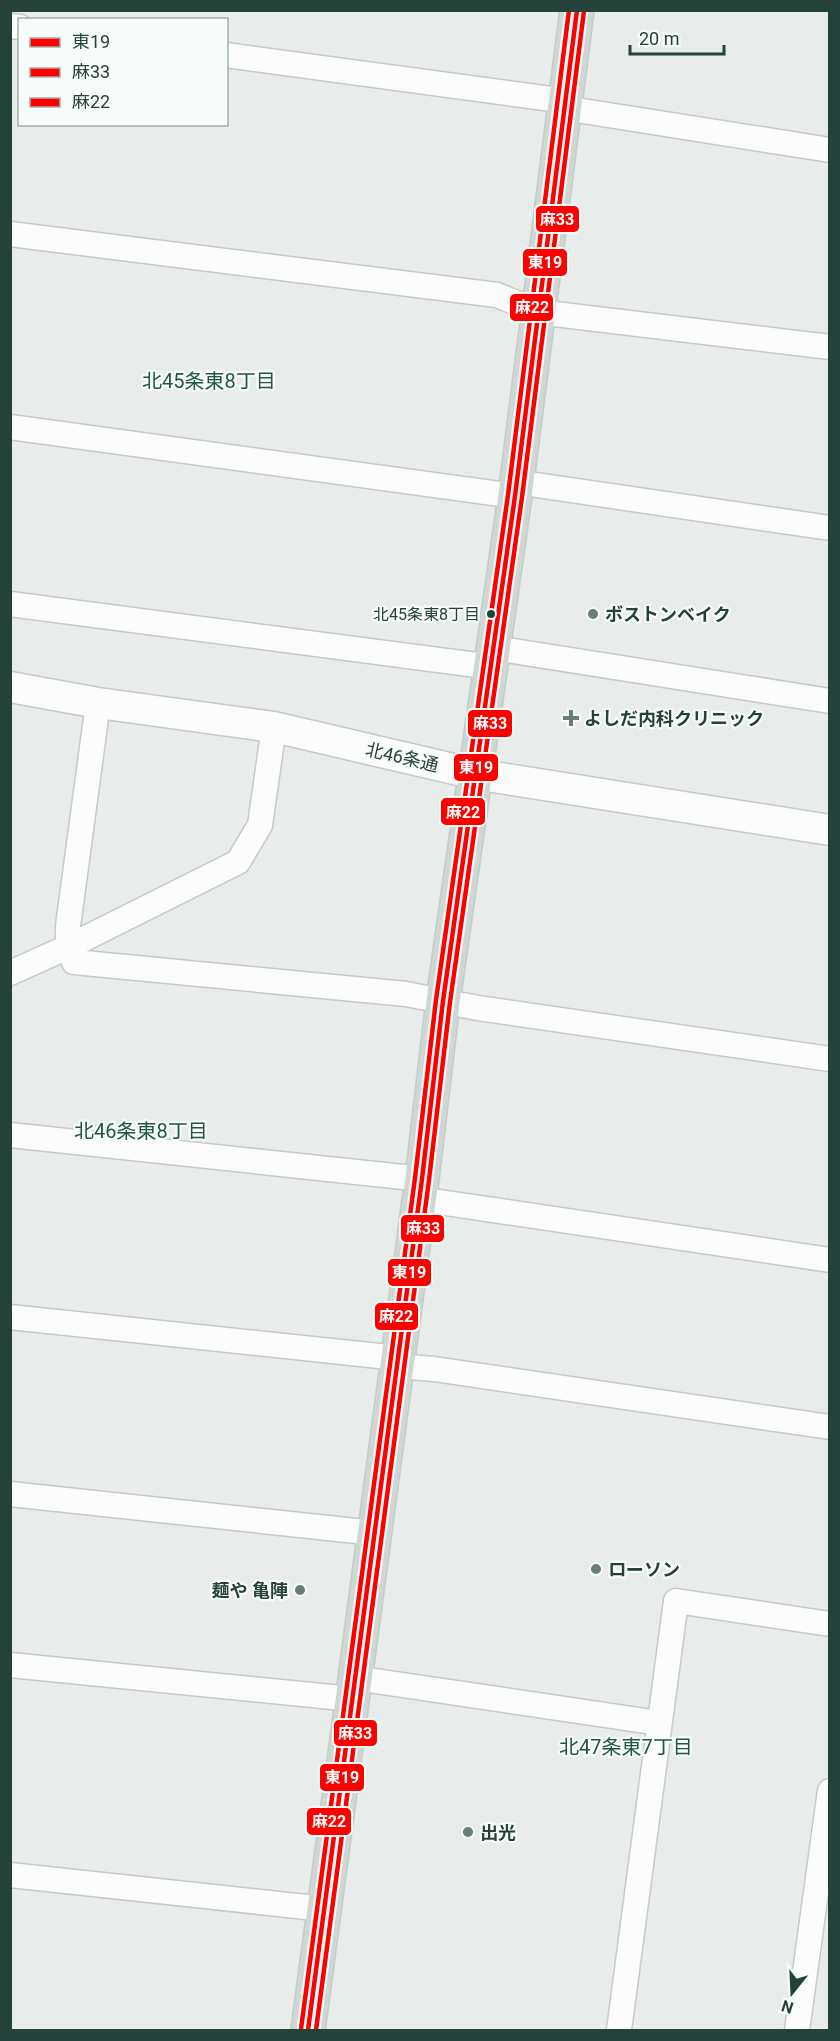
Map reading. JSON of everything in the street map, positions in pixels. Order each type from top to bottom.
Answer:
[{"type":"main road","points":[[308,2031],[421,1189],[443,1001],[516,489],[577,10]]},
{"type":"street","points":[[228,55],[565,104],[830,150]]},
{"type":"street","points":[[10,234],[497,295],[538,312],[830,347]]},
{"type":"street","points":[[10,427],[830,528]]},
{"type":"street","points":[[10,604],[493,657],[830,701]]},
{"type":"street","name":"北46条通","points":[[10,687],[98,703],[274,727],[476,774],[830,830]]},
{"type":"street","points":[[98,703],[68,926],[68,947],[74,962],[406,994],[478,1008],[830,1059]]},
{"type":"street","points":[[10,972],[68,947],[238,862],[260,825],[274,727]]},
{"type":"street","points":[[10,1135],[421,1189],[830,1260]]},
{"type":"street","points":[[10,1317],[397,1362],[830,1427]]},
{"type":"street","points":[[10,1494],[375,1533]]},
{"type":"street","points":[[619,2031],[676,1601],[830,1624]]},
{"type":"street","points":[[10,1665],[354,1689],[659,1723]]},
{"type":"street","points":[[797,2031],[830,1791]]},
{"type":"street","points":[[10,1875],[325,1909]]},
{"type":"transit line","name":"麻22","points":[[301,2029],[415,1178],[436,1000],[508,495],[569,10]]},
{"type":"transit line","name":"東19","points":[[308,2030],[422,1179],[443,1001],[515,496],[577,10]]},
{"type":"transit line","name":"麻33","points":[[316,2030],[429,1180],[450,1002],[522,497],[584,11]]},
{"type":"place","name":"北45条東8丁目","points":[[491,614]]},
{"type":"place","name":"ボストンベイク","points":[[593,614]]},
{"type":"place","name":"よしだ内科クリニック","points":[[571,718]]},
{"type":"place","name":"ローソン","points":[[596,1569]]},
{"type":"place","name":"麺や 亀陣","points":[[300,1590]]},
{"type":"place","name":"出光","points":[[468,1832]]},
{"type":"district","name":"北45条東8丁目","points":[[209,381]]},
{"type":"district","name":"北46条東8丁目","points":[[141,1131]]},
{"type":"district","name":"北47条東7丁目","points":[[626,1747]]}]
